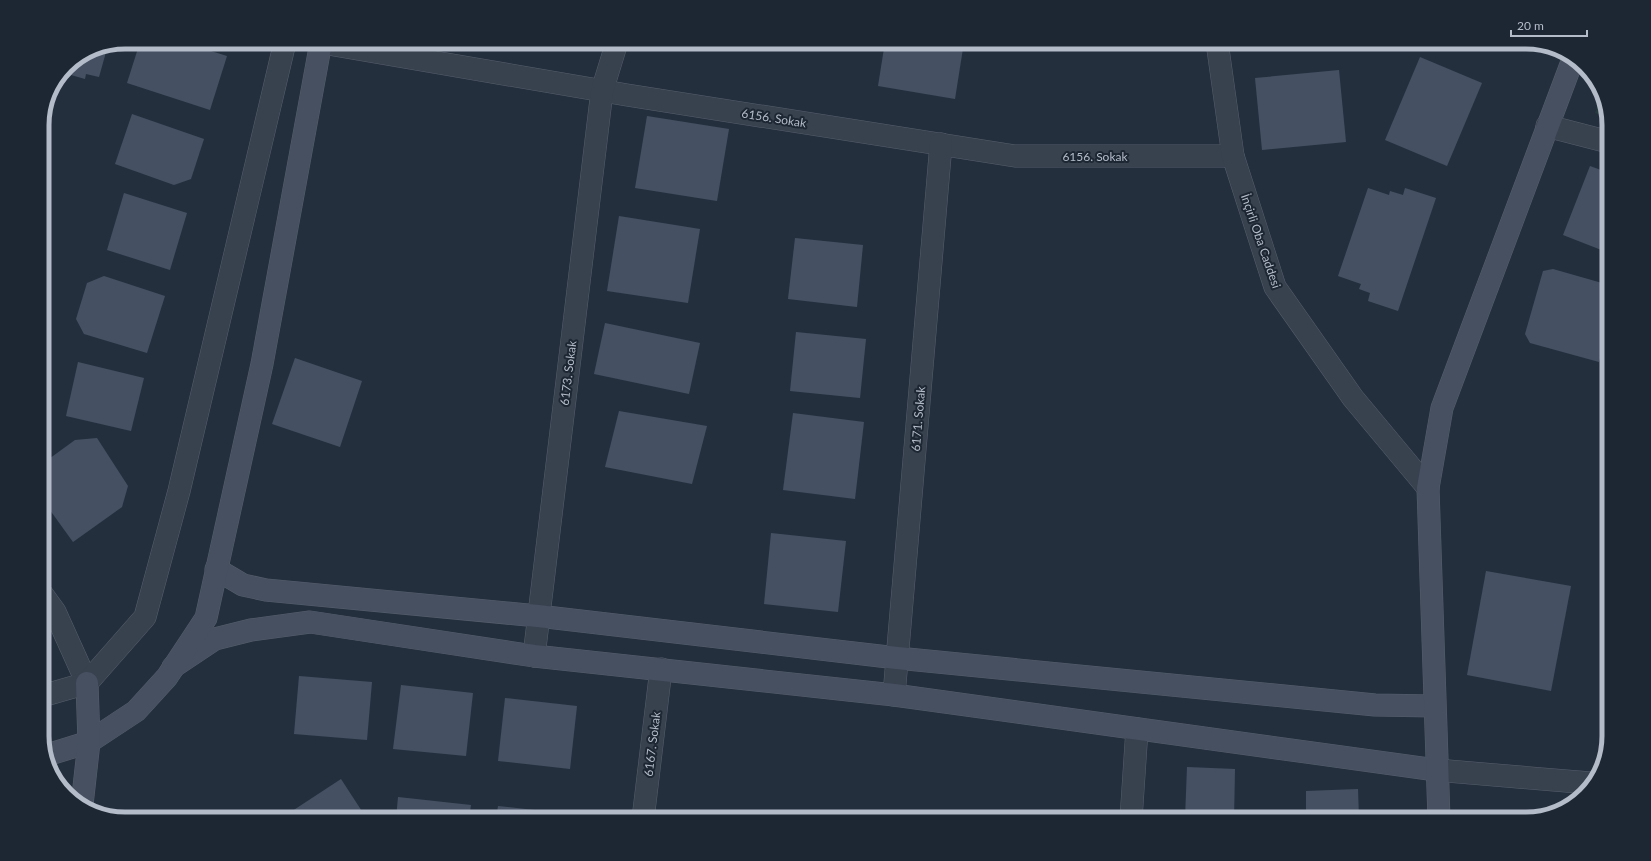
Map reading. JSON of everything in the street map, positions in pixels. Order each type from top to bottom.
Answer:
[{"type":"street","points":[[49,694],[87,683],[145,617],[179,491],[283,49]]},
{"type":"street","points":[[51,754],[89,742],[136,711],[174,667],[206,618],[262,364],[319,49]]},
{"type":"street","name":"6156. Sokak","points":[[361,49],[602,90],[1015,156],[1234,156]]},
{"type":"street","name":"6173. Sokak","points":[[534,656],[602,90],[615,49]]},
{"type":"street","name":"İnçirli Oba Caddesi","points":[[1218,49],[1234,156],[1275,287],[1353,398],[1428,488]]},
{"type":"street","points":[[1439,812],[1436,770],[1428,488],[1442,408],[1571,64]]},
{"type":"street","points":[[1547,126],[1602,140]]},
{"type":"street","name":"6171. Sokak","points":[[894,695],[941,144]]},
{"type":"street","points":[[216,569],[242,585],[266,590],[538,616],[897,658],[1375,705],[1434,706]]},
{"type":"street","points":[[49,614],[87,683],[89,742],[83,799]]},
{"type":"street","points":[[174,667],[215,639],[251,630],[310,622],[534,656],[894,695],[1436,770],[1586,783]]},
{"type":"street","name":"6167. Sokak","points":[[644,812],[661,669]]},
{"type":"street","points":[[1131,812],[1137,729]]},
{"type":"street","points":[[1435,812],[1436,770]]},
{"type":"green space","points":[[1599,103],[1602,115],[1595,113]]},
{"type":"building","points":[[138,49],[204,49],[227,56],[210,110],[127,83]]},
{"type":"building","points":[[884,49],[963,49],[955,99],[878,86]]},
{"type":"building","points":[[106,52],[99,77],[86,74],[85,79],[69,74],[87,59]]},
{"type":"building","points":[[1420,57],[1482,83],[1447,166],[1385,140]]},
{"type":"building","points":[[1339,70],[1346,142],[1262,150],[1255,78]]},
{"type":"building","points":[[132,114],[204,139],[191,179],[174,185],[115,164]]},
{"type":"building","points":[[647,116],[729,129],[717,201],[635,188]]},
{"type":"building","points":[[1590,166],[1602,170],[1602,250],[1563,235]]},
{"type":"building","points":[[1368,188],[1389,195],[1390,191],[1403,195],[1405,188],[1436,198],[1398,311],[1368,301],[1370,293],[1359,289],[1361,284],[1338,276]]},
{"type":"building","points":[[124,193],[187,213],[170,270],[107,250]]},
{"type":"building","points":[[619,216],[700,229],[688,303],[607,291]]},
{"type":"building","points":[[795,238],[863,245],[857,307],[788,299]]},
{"type":"building","points":[[1553,269],[1602,283],[1602,351],[1599,362],[1530,343],[1525,334],[1543,271]]},
{"type":"building","points":[[104,276],[165,296],[147,353],[84,334],[76,319],[87,283]]},
{"type":"building","points":[[605,323],[700,343],[689,394],[594,374]]},
{"type":"building","points":[[796,332],[866,339],[860,398],[790,391]]},
{"type":"building","points":[[295,358],[362,381],[340,447],[272,424]]},
{"type":"building","points":[[78,362],[144,378],[131,431],[66,416]]},
{"type":"building","points":[[619,411],[707,426],[692,484],[605,467]]},
{"type":"building","points":[[793,413],[864,422],[855,499],[783,490]]},
{"type":"building","points":[[97,438],[128,486],[122,507],[73,542],[49,509],[49,459],[75,440]]},
{"type":"building","points":[[771,533],[846,541],[838,612],[764,604]]},
{"type":"building","points":[[1486,571],[1571,586],[1551,691],[1467,675]]},
{"type":"building","points":[[299,676],[372,682],[367,740],[294,734]]},
{"type":"building","points":[[401,685],[473,693],[466,756],[393,749]]},
{"type":"building","points":[[505,698],[577,706],[570,769],[498,761]]},
{"type":"building","points":[[1187,767],[1235,769],[1234,812],[1185,812]]},
{"type":"building","points":[[341,779],[362,812],[291,812]]},
{"type":"building","points":[[1358,789],[1359,812],[1306,812],[1306,791]]},
{"type":"building","points":[[398,797],[471,805],[470,812],[397,812]]},
{"type":"building","points":[[498,806],[552,812],[497,812]]}]
